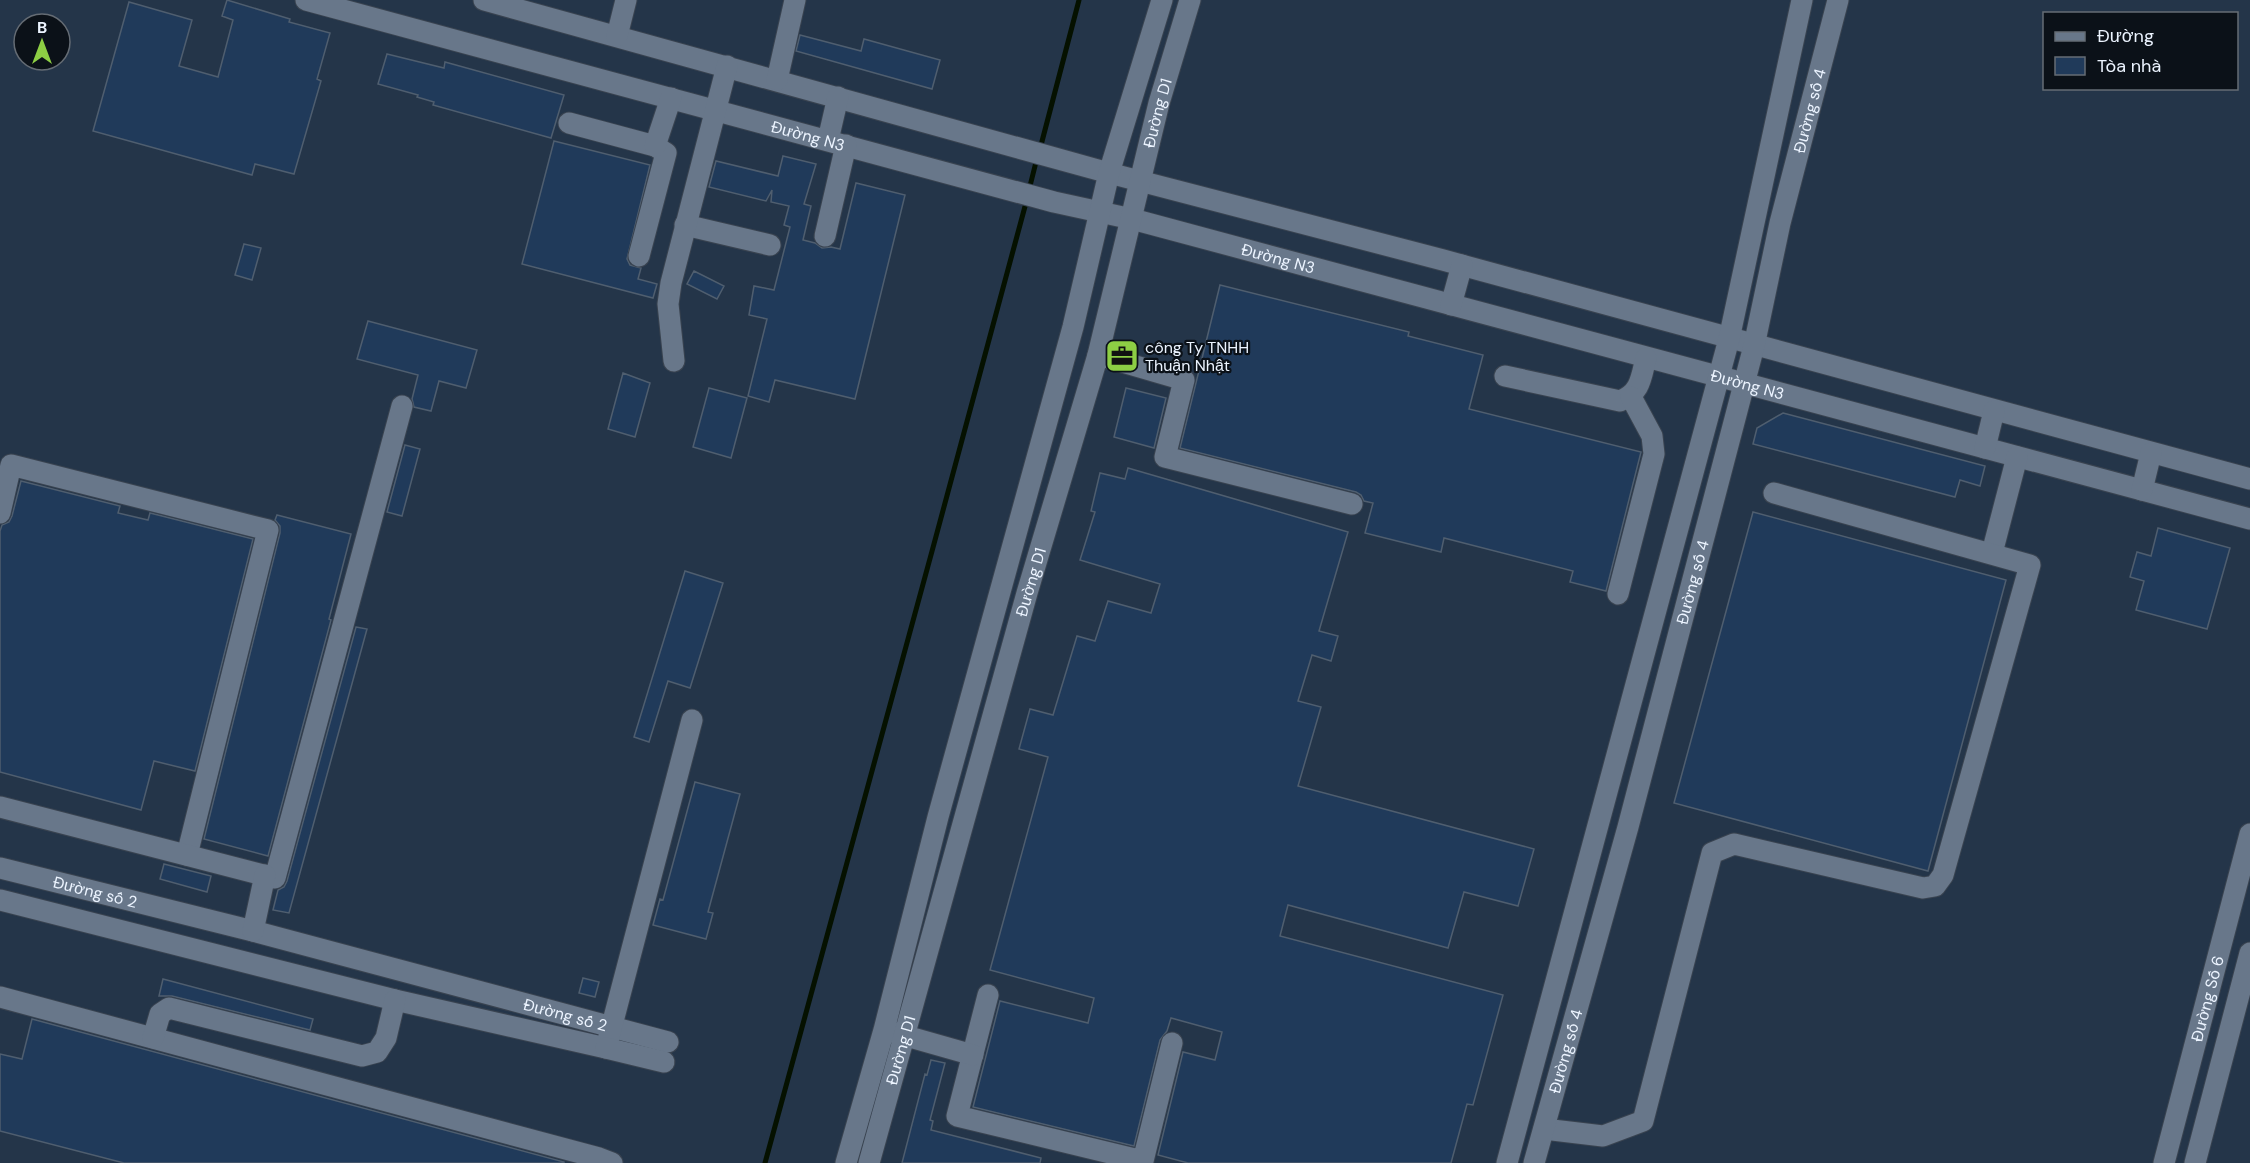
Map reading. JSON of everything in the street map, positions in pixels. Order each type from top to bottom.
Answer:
[{"type":"street","name":"Đường N3","points":[[306,0],[331,3],[1054,202],[1100,214],[1132,219],[2250,519]]},
{"type":"street","points":[[484,0],[1109,173],[1462,265],[2250,480]]},
{"type":"street","points":[[617,36],[626,0]]},
{"type":"street","points":[[777,80],[795,0]]},
{"type":"street","name":"Đường D1","points":[[846,1163],[884,1030],[938,816],[1073,327],[1109,173],[1162,0]]},
{"type":"street","name":"Đường D1","points":[[869,1163],[1027,592],[1098,355],[1159,103],[1190,0]]},
{"type":"street","name":"Đường số 4","points":[[1507,1163],[1730,339],[1802,0]]},
{"type":"street","name":"Đường số 4","points":[[1534,1163],[1628,827],[1742,384],[1754,346],[1780,223],[1838,0]]},
{"type":"street","points":[[674,361],[668,304],[671,283],[727,66]]},
{"type":"street","points":[[825,237],[837,142],[838,97]]},
{"type":"street","points":[[655,146],[671,98]]},
{"type":"street","points":[[569,123],[655,146],[666,153],[639,256]]},
{"type":"street","points":[[685,225],[770,245]]},
{"type":"street","points":[[1451,305],[1462,265]]},
{"type":"street","points":[[1098,355],[1184,380],[1165,457],[1352,504]]},
{"type":"street","points":[[1504,376],[1620,401],[1631,397],[1637,389],[1646,357]]},
{"type":"street","points":[[1618,594],[1654,454],[1652,436],[1631,397]]},
{"type":"street","points":[[0,807],[276,878],[402,406]]},
{"type":"street","points":[[1985,448],[1994,411]]},
{"type":"street","points":[[2142,490],[2151,453]]},
{"type":"street","points":[[1992,553],[2017,456]]},
{"type":"street","points":[[0,513],[11,465],[268,530],[187,855]]},
{"type":"street","points":[[1544,1129],[1603,1136],[1643,1121],[1712,853],[1734,844],[1923,888],[1935,886],[1943,875],[2030,565],[1774,494]]},
{"type":"street","points":[[1001,586],[1027,592]]},
{"type":"street","points":[[666,1052],[609,1038],[692,720]]},
{"type":"street","name":"Đường Số 6","points":[[2164,1163],[2250,834]]},
{"type":"street","name":"Đường số 2","points":[[0,868],[253,931],[609,1038]]},
{"type":"street","points":[[253,931],[265,875]]},
{"type":"street","name":"Đường số 2","points":[[0,900],[395,1000],[609,1038]]},
{"type":"street","name":"Đường Số 6","points":[[2194,1163],[2250,953]]},
{"type":"street","points":[[1559,974],[1585,982]]},
{"type":"street","points":[[988,995],[957,1116],[1143,1161],[1172,1043]]},
{"type":"street","points":[[0,997],[612,1163]]},
{"type":"street","points":[[153,1038],[160,1014],[169,1008],[362,1056],[377,1052],[386,1038],[395,1000]]},
{"type":"street","points":[[884,1030],[973,1055]]},
{"type":"shaded area","points":[[0,0],[2250,0],[2250,1163],[0,1163]]},
{"type":"building","points":[[227,0],[290,19],[289,22],[330,33],[317,79],[321,81],[294,174],[255,164],[252,175],[93,131],[129,2],[192,20],[179,66],[218,77],[233,20],[222,16]]},
{"type":"building","points":[[800,35],[861,51],[864,39],[940,60],[932,89],[796,51]]},
{"type":"building","points":[[387,54],[444,68],[445,62],[564,95],[551,138],[433,105],[434,102],[417,97],[418,95],[378,84]]},
{"type":"building","points":[[554,141],[650,165],[627,259],[630,265],[641,268],[638,279],[657,284],[653,298],[522,264]]},
{"type":"building","points":[[783,156],[816,164],[804,204],[811,206],[803,240],[815,243],[822,248],[840,249],[856,183],[905,195],[855,399],[775,380],[769,402],[748,396],[767,319],[749,315],[754,286],[774,290],[790,227],[784,225],[789,206],[771,202],[772,190],[766,201],[709,187],[716,161],[778,176]]},
{"type":"building","points":[[244,244],[261,248],[252,280],[235,275]]},
{"type":"building","points":[[694,271],[724,286],[717,299],[687,284]]},
{"type":"building","points":[[1220,285],[1409,332],[1408,336],[1483,355],[1469,409],[1641,452],[1606,591],[1570,582],[1573,571],[1444,538],[1441,552],[1365,533],[1373,503],[1364,501],[1356,492],[1180,448]]},
{"type":"building","points":[[368,321],[477,350],[466,388],[439,381],[431,411],[414,407],[412,399],[418,375],[357,359]]},
{"type":"building","points":[[623,373],[650,383],[635,437],[608,429]]},
{"type":"building","points":[[709,388],[747,398],[731,458],[693,447]]},
{"type":"building","points":[[1126,388],[1166,398],[1154,448],[1114,437]]},
{"type":"building","points":[[1783,413],[1985,466],[1980,486],[1960,480],[1955,497],[1753,444],[1757,428]]},
{"type":"building","points":[[405,445],[420,449],[402,516],[387,512]]},
{"type":"building","points":[[1128,468],[1348,532],[1319,631],[1338,636],[1331,661],[1312,655],[1298,701],[1321,707],[1298,786],[1534,849],[1518,906],[1464,892],[1448,948],[1288,905],[1280,936],[1503,995],[1473,1105],[1467,1104],[1451,1163],[1188,1163],[1158,1155],[1183,1052],[1215,1060],[1222,1032],[1171,1018],[1167,1031],[1160,1040],[1134,1146],[973,1107],[1000,1001],[1088,1023],[1094,998],[990,970],[1048,757],[1019,749],[1030,709],[1053,715],[1077,636],[1095,641],[1108,601],[1151,613],[1160,584],[1080,560],[1095,512],[1091,511],[1100,473],[1125,479]]},
{"type":"building","points":[[21,481],[120,506],[118,513],[148,520],[150,513],[253,539],[195,771],[154,761],[141,810],[0,772],[0,531],[2,525],[9,522],[12,516]]},
{"type":"building","points":[[1753,512],[2006,580],[1928,871],[1674,803]]},
{"type":"building","points":[[277,515],[351,534],[329,619],[331,620],[268,856],[204,839],[280,533],[280,526],[275,520]]},
{"type":"building","points":[[2158,528],[2230,548],[2207,629],[2136,610],[2144,581],[2130,577],[2137,552],[2151,556]]},
{"type":"building","points":[[685,571],[723,583],[690,688],[668,681],[649,742],[634,737]]},
{"type":"building","points":[[356,627],[367,629],[289,913],[273,910],[278,890],[284,887],[287,881]]},
{"type":"building","points":[[695,782],[740,794],[708,912],[713,913],[706,939],[653,925],[660,899],[663,900]]},
{"type":"building","points":[[164,864],[211,876],[207,892],[160,879]]},
{"type":"building","points":[[583,978],[599,982],[595,997],[579,993]]},
{"type":"building","points":[[163,979],[313,1019],[310,1030],[172,996],[159,996]]},
{"type":"building","points":[[32,1019],[564,1163],[124,1163],[0,1131],[0,1054],[22,1059]]},
{"type":"building","points":[[931,1060],[945,1063],[930,1120],[933,1121],[931,1130],[1041,1158],[1040,1163],[902,1163],[925,1074],[927,1075]]},
{"type":"waterway","points":[[1040,149],[1079,0]]},
{"type":"waterway","points":[[1029,190],[1037,158]]},
{"type":"waterway","points":[[765,1163],[1027,199]]},
{"type":"place","name":"công Ty TNHH Thuận Nhật","points":[[1122,356]]}]
